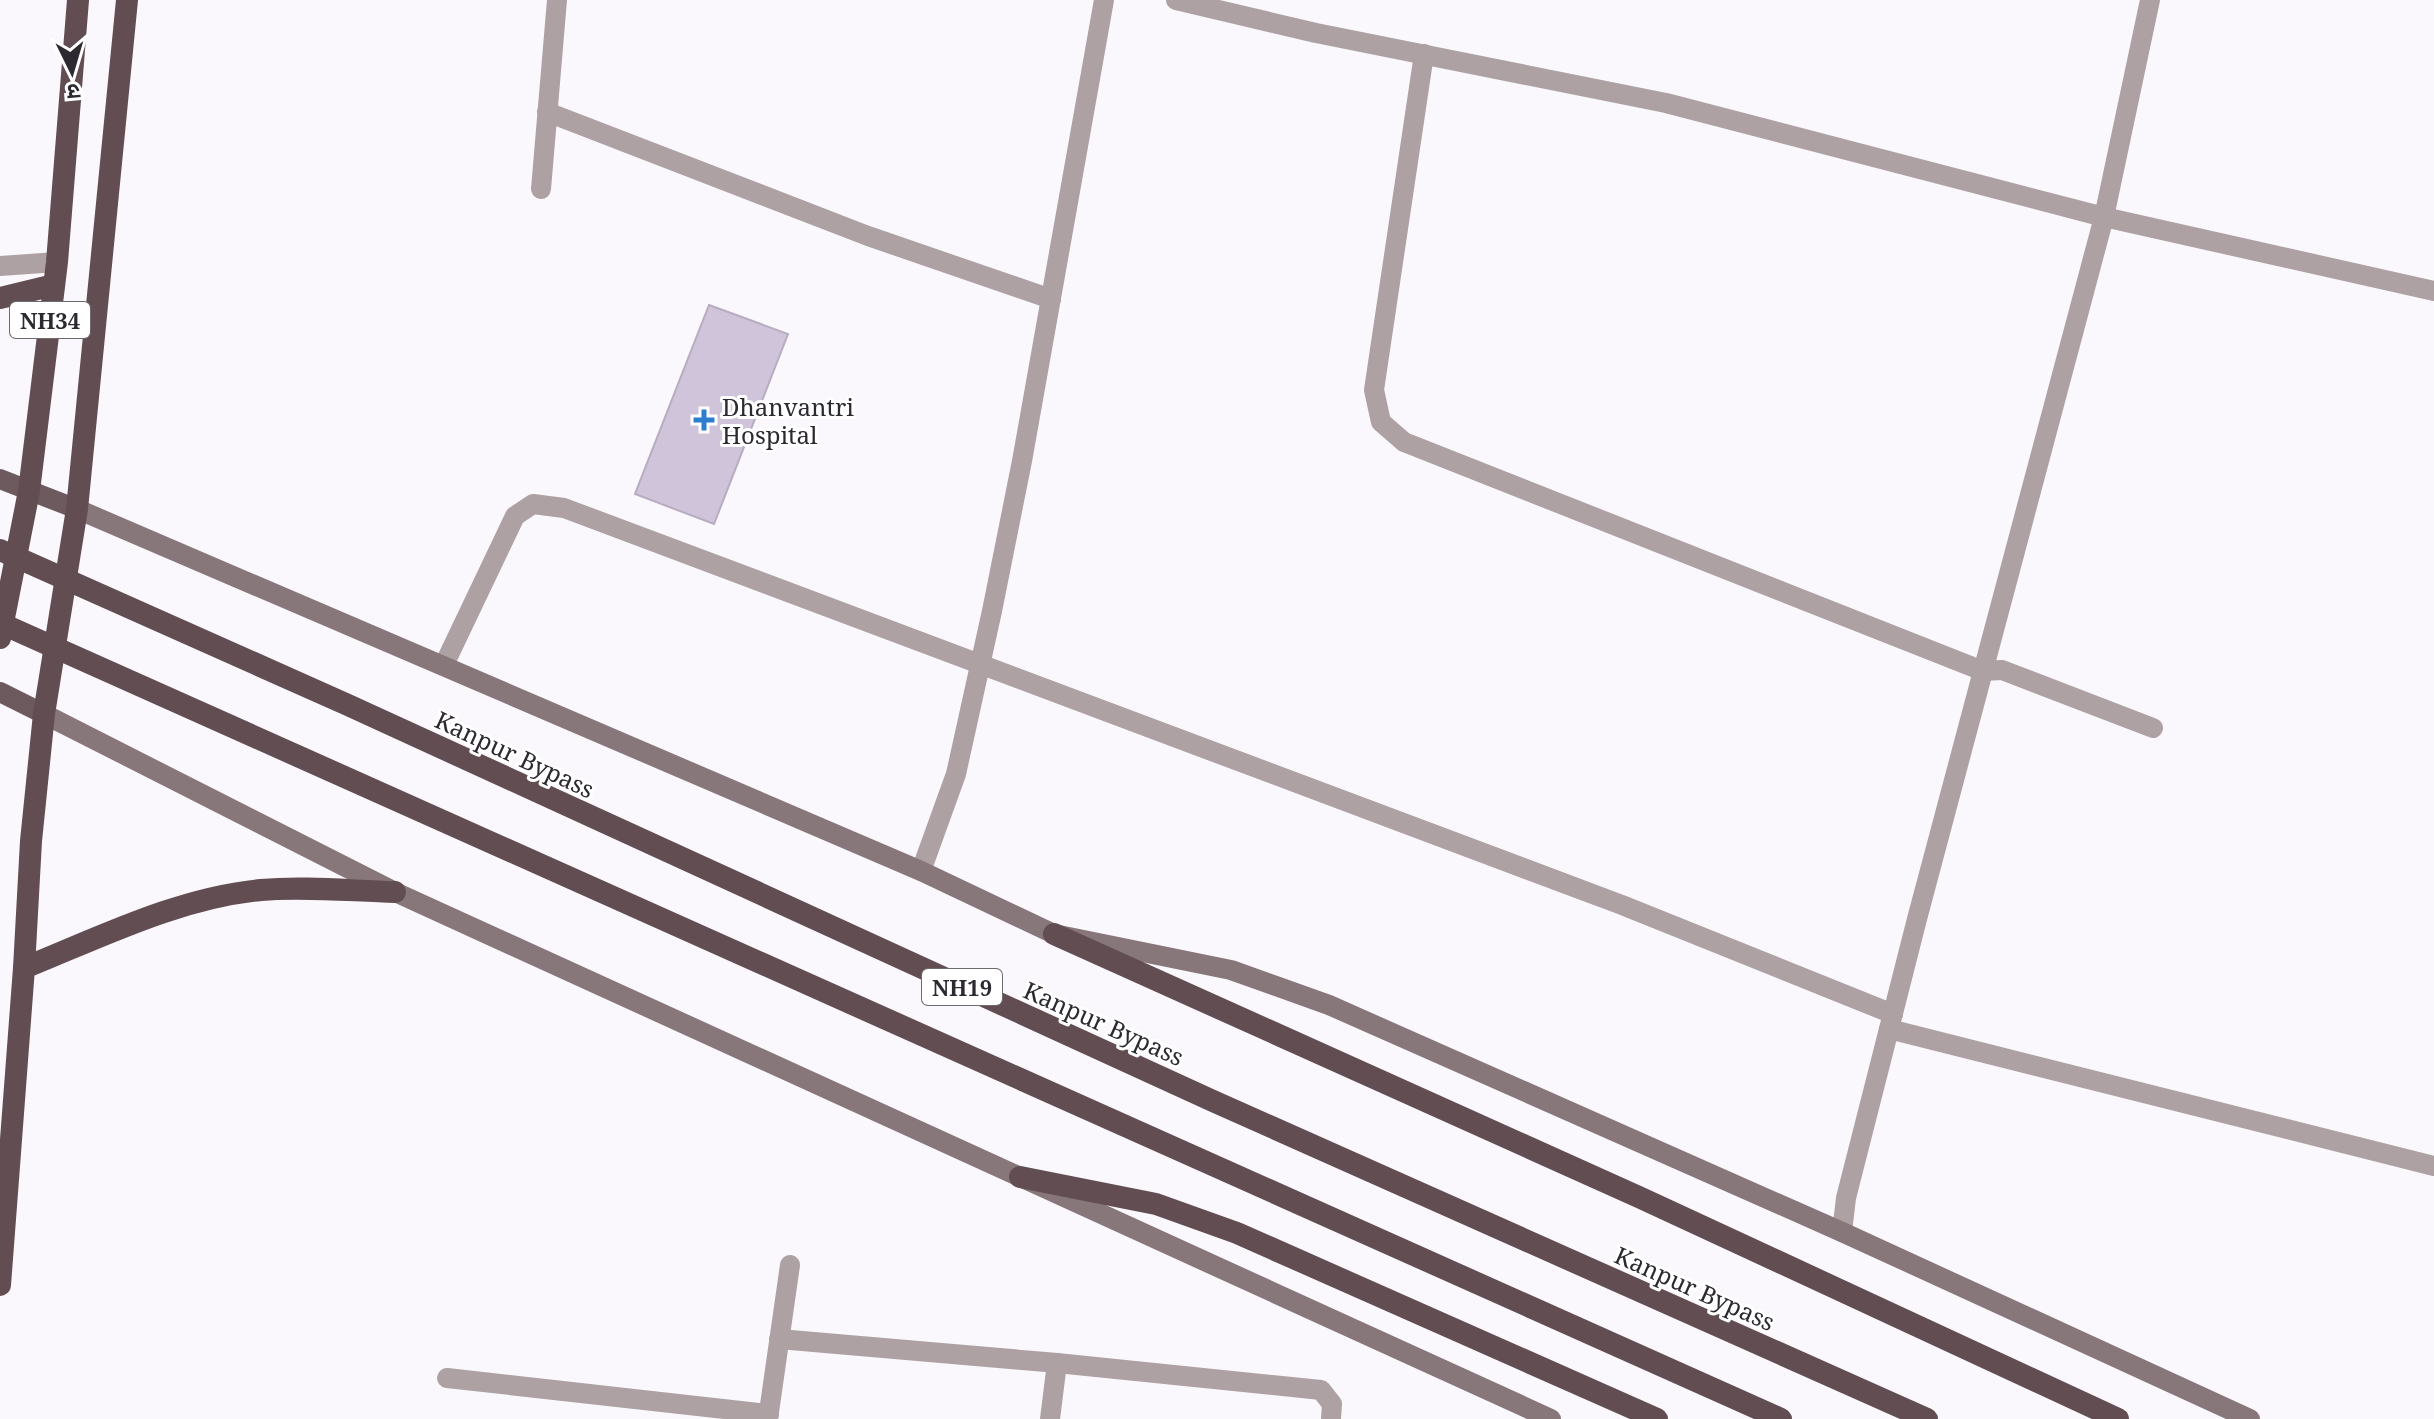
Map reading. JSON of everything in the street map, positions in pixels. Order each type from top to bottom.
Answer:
[{"type":"highway","name":"NH34","points":[[0,638],[29,491],[57,262],[78,0]]},
{"type":"highway","name":"NH34","points":[[0,1285],[31,841],[44,714],[77,509],[127,0]]},
{"type":"highway","points":[[0,298],[54,285]]},
{"type":"highway","name":"Kanpur Bypass","points":[[0,550],[348,705],[1227,1108],[1927,1419]]},
{"type":"highway","name":"NH19","points":[[0,623],[1781,1419]]},
{"type":"highway","points":[[24,968],[148,917],[198,901],[262,890],[395,892]]},
{"type":"highway","points":[[1054,934],[2118,1419]]},
{"type":"highway","points":[[1020,1177],[1156,1204],[1237,1233],[1657,1419]]},
{"type":"main road","points":[[0,479],[444,665],[921,871],[1054,934],[1231,970],[1329,1005],[1842,1232],[2250,1419]]},
{"type":"main road","points":[[0,692],[395,892],[1551,1419]]},
{"type":"street","points":[[541,189],[557,0]]},
{"type":"street","points":[[921,871],[956,774],[981,663],[1022,461],[1104,0]]},
{"type":"street","points":[[1176,0],[1316,33],[1666,103],[2104,217],[2434,291]]},
{"type":"street","points":[[1842,1232],[1846,1198],[1891,1022],[2104,217],[2150,0]]},
{"type":"street","points":[[1424,54],[1374,390],[1381,422],[1404,442],[1983,671],[2002,670],[2153,728]]},
{"type":"street","points":[[547,112],[868,236],[1051,299]]},
{"type":"street","points":[[0,266],[57,262]]},
{"type":"street","points":[[444,665],[515,516],[533,504],[564,508],[1622,905],[1891,1022],[2434,1166]]},
{"type":"street","points":[[447,1378],[769,1417],[790,1265]]},
{"type":"street","points":[[779,1339],[1321,1390],[1332,1404],[1331,1419]]},
{"type":"street","points":[[1050,1419],[1057,1363]]},
{"type":"building","points":[[709,305],[788,334],[714,524],[635,494]]},
{"type":"place","name":"Dhanvantri Hospital","points":[[704,420]]}]
